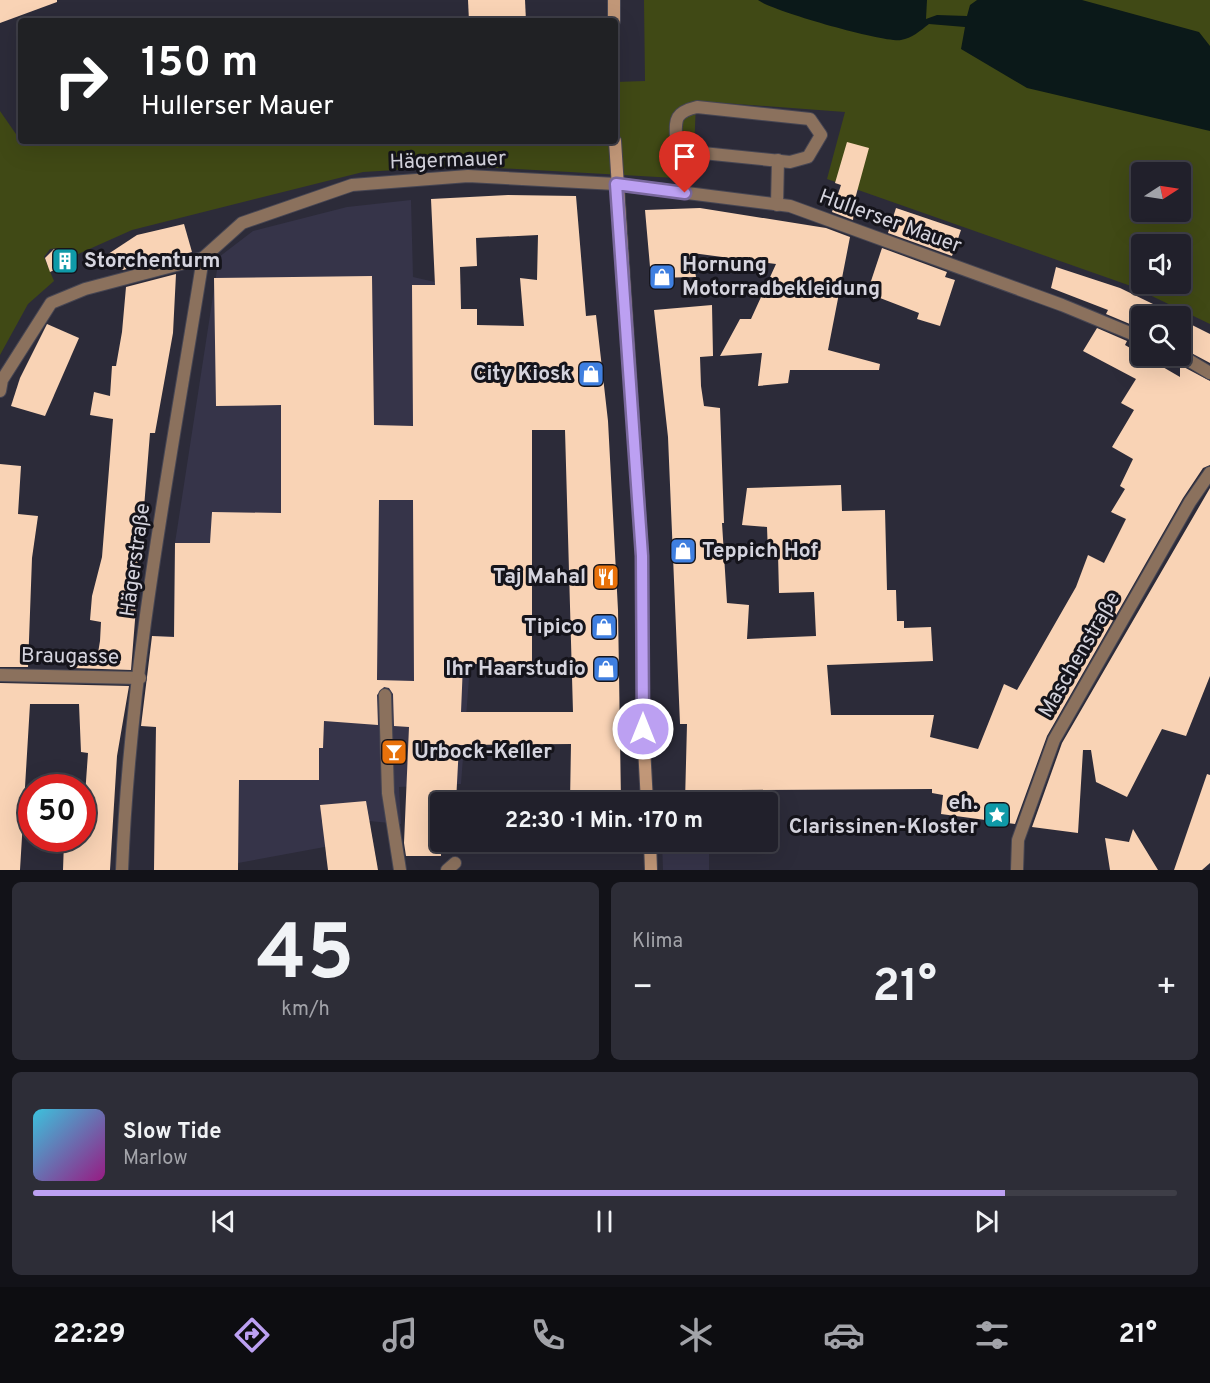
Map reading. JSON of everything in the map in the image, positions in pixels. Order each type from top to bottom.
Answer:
[{"type":"main road","points":[[614,0],[614,18]]},
{"type":"main road","points":[[615,144],[642,556],[643,729],[647,792]]},
{"type":"main road","points":[[650,852],[651,870]]},
{"type":"street","points":[[697,108],[810,119],[821,135],[808,157],[790,162],[778,160],[683,151],[676,144],[676,119],[683,111],[697,108]]},
{"type":"street","points":[[777,205],[778,160]]},
{"type":"street","name":"Hägermauer","points":[[0,391],[2,380],[51,303],[85,289],[203,258],[242,223],[352,185],[468,176],[616,184]]},
{"type":"street","name":"Hullerser Mauer","points":[[616,184],[790,206],[1062,305],[1131,333]]},
{"type":"street","name":"Hägerstraße","points":[[122,870],[124,799],[140,678],[203,258]]},
{"type":"street","points":[[1191,362],[1210,373]]},
{"type":"street","name":"Maschenstraße","points":[[1017,870],[1018,840],[1054,740],[1190,502],[1210,473]]},
{"type":"street","name":"Braugasse","points":[[0,675],[140,678]]},
{"type":"street","points":[[385,695],[388,793],[400,870]]},
{"type":"shaded area","points":[[758,0],[927,0],[926,19],[937,15],[967,16],[970,5],[977,0],[1082,0],[1199,32],[1210,46],[1210,131],[1027,88],[961,49],[965,27],[929,24],[909,38],[891,40],[852,32],[805,18]]},
{"type":"shaded area","points":[[411,200],[413,277],[448,285],[461,284],[461,309],[477,309],[477,325],[531,326],[532,664],[470,665],[461,784],[399,787],[401,824],[369,821],[330,846],[238,863],[154,862],[157,636],[174,636],[175,543],[219,257],[253,231],[347,207]]},
{"type":"shaded area","points":[[662,852],[709,852],[709,870],[663,870]]},
{"type":"green space","points":[[644,0],[1210,0],[1210,324],[1191,315],[1191,306],[1173,306],[1148,294],[1191,294],[1191,234],[1131,234],[1131,286],[827,179],[845,112],[696,101],[693,179],[463,166],[363,172],[132,230],[67,259],[58,248],[50,249],[44,257],[54,281],[28,304],[0,355],[0,111],[18,137],[18,144],[618,144],[618,82],[645,81]]},
{"type":"building","points":[[0,0],[57,0],[57,2],[0,23]]},
{"type":"building","points":[[468,0],[525,0],[526,18],[469,18]]},
{"type":"building","points":[[847,142],[869,148],[855,199],[853,220],[832,212],[841,185],[835,183]]},
{"type":"building","points":[[508,195],[576,196],[586,316],[596,315],[608,421],[618,610],[621,792],[570,792],[571,744],[459,745],[457,792],[430,792],[430,852],[441,852],[441,856],[406,856],[404,843],[409,727],[394,726],[393,694],[389,688],[384,687],[377,695],[378,725],[324,721],[323,748],[319,748],[319,780],[239,780],[238,870],[154,870],[156,727],[141,726],[152,636],[174,637],[175,543],[210,543],[212,512],[281,513],[281,405],[216,406],[214,278],[372,276],[374,425],[413,426],[412,285],[435,285],[431,199]],"holes":[[[538,235],[537,280],[520,278],[524,326],[477,325],[477,309],[461,309],[460,267],[477,266],[476,238]],[[532,430],[565,430],[573,712],[461,712],[463,664],[532,664]],[[379,500],[413,500],[414,681],[377,680]]]},
{"type":"building","points":[[700,208],[826,228],[850,237],[828,350],[880,364],[879,370],[790,370],[788,383],[758,386],[762,353],[720,356],[740,319],[751,319],[776,264],[692,253],[696,277],[651,278],[645,210]]},
{"type":"building","points":[[896,208],[961,230],[952,256],[888,233]]},
{"type":"building","points":[[184,224],[192,252],[123,270],[96,262],[137,235]]},
{"type":"building","points":[[882,248],[947,272],[945,277],[955,280],[940,326],[917,319],[919,313],[867,293]]},
{"type":"building","points":[[54,249],[62,250],[69,263],[50,272],[45,258]]},
{"type":"building","points":[[1056,267],[1120,288],[1153,304],[1151,306],[1131,306],[1131,324],[1106,314],[1108,310],[1051,288]]},
{"type":"building","points":[[176,274],[173,333],[155,433],[150,433],[131,670],[73,668],[73,658],[97,659],[100,641],[101,622],[90,620],[92,596],[102,557],[113,419],[90,415],[94,392],[110,396],[112,366],[116,366],[122,332],[126,287]]},
{"type":"building","points":[[712,305],[713,356],[700,357],[701,386],[704,406],[720,408],[724,523],[722,523],[727,603],[749,605],[747,639],[816,636],[814,592],[779,593],[778,554],[768,554],[767,527],[742,525],[747,488],[841,485],[842,511],[885,510],[887,590],[896,590],[897,621],[904,621],[904,628],[931,627],[933,661],[827,665],[831,715],[934,715],[930,737],[978,749],[1004,684],[1017,690],[1076,587],[1088,555],[1104,563],[1126,519],[1111,512],[1125,489],[1120,486],[1133,459],[1112,447],[1134,410],[1121,403],[1136,379],[1083,351],[1097,328],[1127,341],[1125,345],[1131,348],[1131,366],[1161,366],[1180,377],[1180,366],[1182,366],[1210,381],[1210,465],[1203,468],[1183,498],[1047,736],[1015,824],[941,814],[943,795],[932,793],[932,789],[685,792],[687,724],[680,724],[668,437],[654,310]]},
{"type":"building","points":[[47,324],[79,338],[45,416],[11,406],[20,378]]},
{"type":"building","points":[[1191,324],[1210,334],[1210,363],[1191,353]]},
{"type":"building","points":[[0,464],[21,466],[18,514],[38,516],[32,558],[28,667],[0,667]]},
{"type":"building","points":[[1210,488],[1210,676],[1186,736],[1162,729],[1127,797],[1096,782],[1091,750],[1083,750],[1078,833],[1032,827],[1062,743]]},
{"type":"building","points":[[0,683],[129,686],[117,756],[110,870],[63,870],[64,852],[96,852],[96,774],[87,774],[88,753],[81,752],[79,704],[30,704],[26,774],[18,774],[20,870],[0,870]]},
{"type":"building","points":[[1207,774],[1210,775],[1210,863],[1202,870],[1174,870]]},
{"type":"building","points":[[366,801],[378,870],[328,870],[320,805]]},
{"type":"building","points":[[1133,829],[1158,870],[1110,870],[1105,838],[1129,842]]},
{"type":"place","name":"Storchenturm","points":[[65,261]]},
{"type":"place","name":"Hornung Motorradbekleidung","points":[[662,277]]},
{"type":"place","name":"City Kiosk","points":[[591,374]]},
{"type":"place","name":"Teppich Hof","points":[[683,551]]},
{"type":"place","name":"Taj Mahal","points":[[606,577]]},
{"type":"place","name":"Tipico","points":[[604,627]]},
{"type":"place","name":"Ihr Haarstudio","points":[[606,669]]},
{"type":"place","name":"Urbock-Keller","points":[[394,752]]},
{"type":"place","name":"eh. Clarissinen-Kloster","points":[[997,815]]},
{"type":"route","points":[[643,729],[642,556],[616,184],[685,193]]}]
